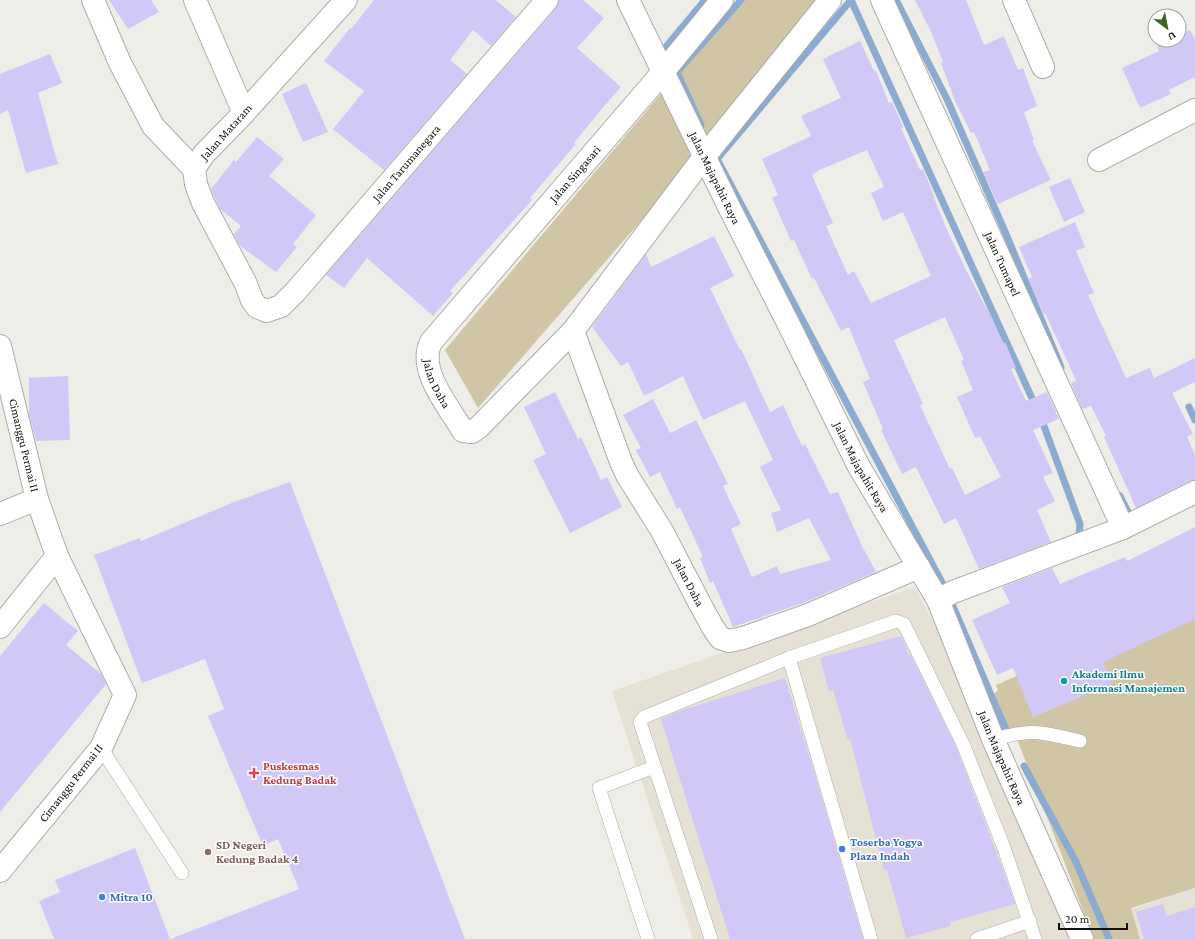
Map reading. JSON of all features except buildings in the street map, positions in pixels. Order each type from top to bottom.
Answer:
[{"type":"street","points":[[93,0],[120,63],[153,126],[194,169]]},
{"type":"street","points":[[196,0],[244,113]]},
{"type":"street","name":"Jalan Mataram","points":[[257,307],[252,300],[245,282],[203,203],[196,184],[194,169],[204,154],[244,113],[346,0]]},
{"type":"street","name":"Jalan Tarumanegara","points":[[257,307],[267,312],[281,306],[296,291],[546,0]]},
{"type":"street","name":"Jalan Majapahit Raya","points":[[628,0],[704,157],[858,465],[920,567],[946,596],[993,739],[1082,939]]},
{"type":"street","name":"Jalan Singasari","points":[[428,348],[430,342],[663,72],[722,0]]},
{"type":"street","points":[[704,157],[830,0]]},
{"type":"street","name":"Jalan Tumapel","points":[[882,0],[1121,522]]},
{"type":"street","points":[[1014,0],[1043,67]]},
{"type":"street","points":[[1099,160],[1195,110]]},
{"type":"street","name":"Jalan Daha","points":[[428,348],[427,361],[430,374],[436,386],[463,431],[472,432],[479,427],[573,331],[704,157]]},
{"type":"street","name":"Jalan Daha","points":[[573,331],[627,475],[662,531],[700,604],[720,638],[729,641],[743,638],[808,614],[920,567]]},
{"type":"street","name":"Cimanggu Permai II","points":[[0,346],[36,499],[58,556],[125,695],[101,748],[0,871]]},
{"type":"street","points":[[946,596],[1195,492]]},
{"type":"street","name":"Cimanggu Permai II","points":[[0,514],[36,499]]},
{"type":"street","points":[[0,627],[58,556]]},
{"type":"lane","points":[[711,939],[640,722],[642,719],[789,658],[896,621],[904,624],[963,744],[1004,848],[1035,939]]},
{"type":"lane","points":[[789,658],[871,939]]},
{"type":"lane","points":[[993,739],[1023,733],[1036,733],[1050,734],[1080,741]]},
{"type":"lane","points":[[101,748],[182,873]]},
{"type":"lane","points":[[648,939],[599,788],[654,767]]},
{"type":"lane","points":[[977,939],[1030,921]]},
{"type":"shaded area","points":[[740,0],[833,0],[478,408],[445,350]]},
{"type":"shaded area","points":[[915,587],[977,709],[1072,939],[693,939],[612,691]]},
{"type":"shaded area","points":[[1195,599],[1195,888],[1131,908],[1140,939],[1094,939],[1017,739],[1010,738],[1006,722],[996,704],[994,694],[998,690],[996,685]]},
{"type":"shaded area","points":[[1195,888],[1195,939],[1141,939],[1129,910]]},
{"type":"waterway","points":[[665,48],[705,0]]},
{"type":"waterway","points":[[701,125],[677,72],[741,0]]},
{"type":"waterway","points":[[1006,730],[946,590],[717,159],[851,0],[1036,407]]},
{"type":"waterway","points":[[896,0],[947,99],[1006,234],[1061,367]]},
{"type":"waterway","points":[[1189,407],[1195,420]]},
{"type":"waterway","points":[[1041,418],[1080,524],[1079,535]]},
{"type":"waterway","points":[[1120,496],[1129,514]]},
{"type":"waterway","points":[[1024,766],[1076,862],[1109,939]]},
{"type":"place","name":"Akademi Ilmu Informasi Manajemen","points":[[1064,681]]},
{"type":"place","name":"Puskesmas Kedung Badak","points":[[254,773]]},
{"type":"place","name":"Toserba Yogya Plaza Indah","points":[[842,849]]},
{"type":"place","name":"SD Negeri Kedung Badak 4","points":[[208,852]]},
{"type":"place","name":"Mitra 10","points":[[102,897]]}]
